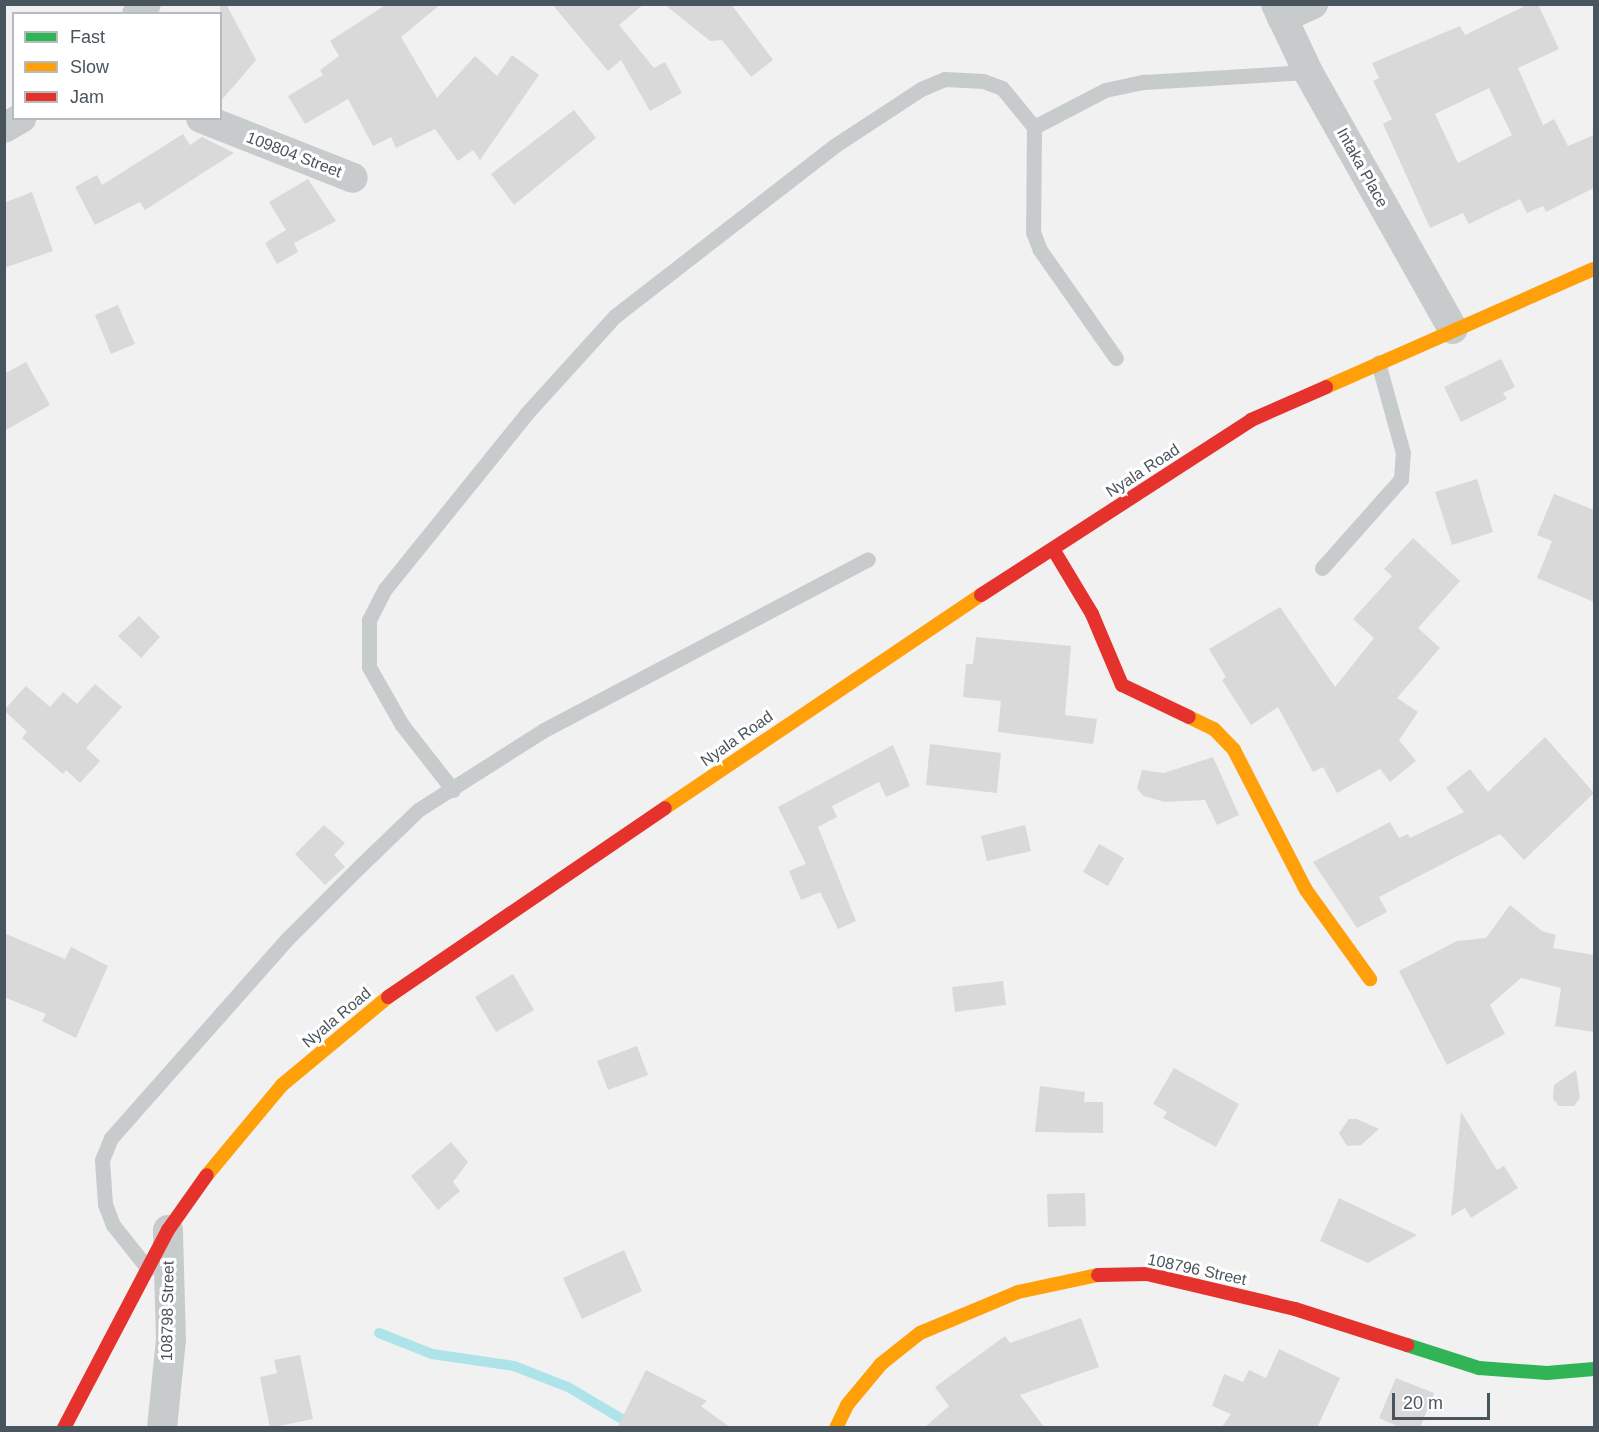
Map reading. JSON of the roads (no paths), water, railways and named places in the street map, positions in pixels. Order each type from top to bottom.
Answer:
[{"type":"street","points":[[1279,11],[1313,4]]},
{"type":"street","name":"Intaka Place","points":[[1279,11],[1308,72],[1453,329]]},
{"type":"street","points":[[4,128],[18,120]]},
{"type":"street","name":"109804 Street","points":[[206,120],[353,178]]},
{"type":"street","name":"Nyala Road","points":[[64,1428],[168,1230],[212,1168],[282,1085],[389,996],[867,669],[1251,420],[1378,362],[1594,269]]},
{"type":"street","points":[[1053,549],[1092,614],[1122,685],[1214,729],[1234,750],[1306,890],[1370,979]]},
{"type":"street","name":"108798 Street","points":[[162,1428],[171,1340],[168,1230]]},
{"type":"street","name":"108796 Street","points":[[836,1428],[847,1405],[881,1364],[920,1333],[1018,1292],[1112,1272],[1147,1274],[1295,1309],[1479,1368],[1547,1373],[1594,1369]]},
{"type":"lane","points":[[1034,127],[1105,90],[1144,82],[1308,72]]},
{"type":"lane","points":[[453,790],[402,725],[369,667],[369,620],[385,589],[526,414],[615,316],[834,146],[921,89],[945,79],[983,81],[1002,88],[1034,127],[1033,232],[1040,250],[1116,358]]},
{"type":"lane","points":[[1322,568],[1401,479],[1403,453],[1378,362]]},
{"type":"lane","points":[[148,1269],[113,1225],[105,1204],[102,1160],[111,1138],[312,914],[418,810],[453,790],[544,730],[868,560]]},
{"type":"waterway","points":[[379,1333],[432,1354],[514,1366],[568,1387],[632,1425]]}]
